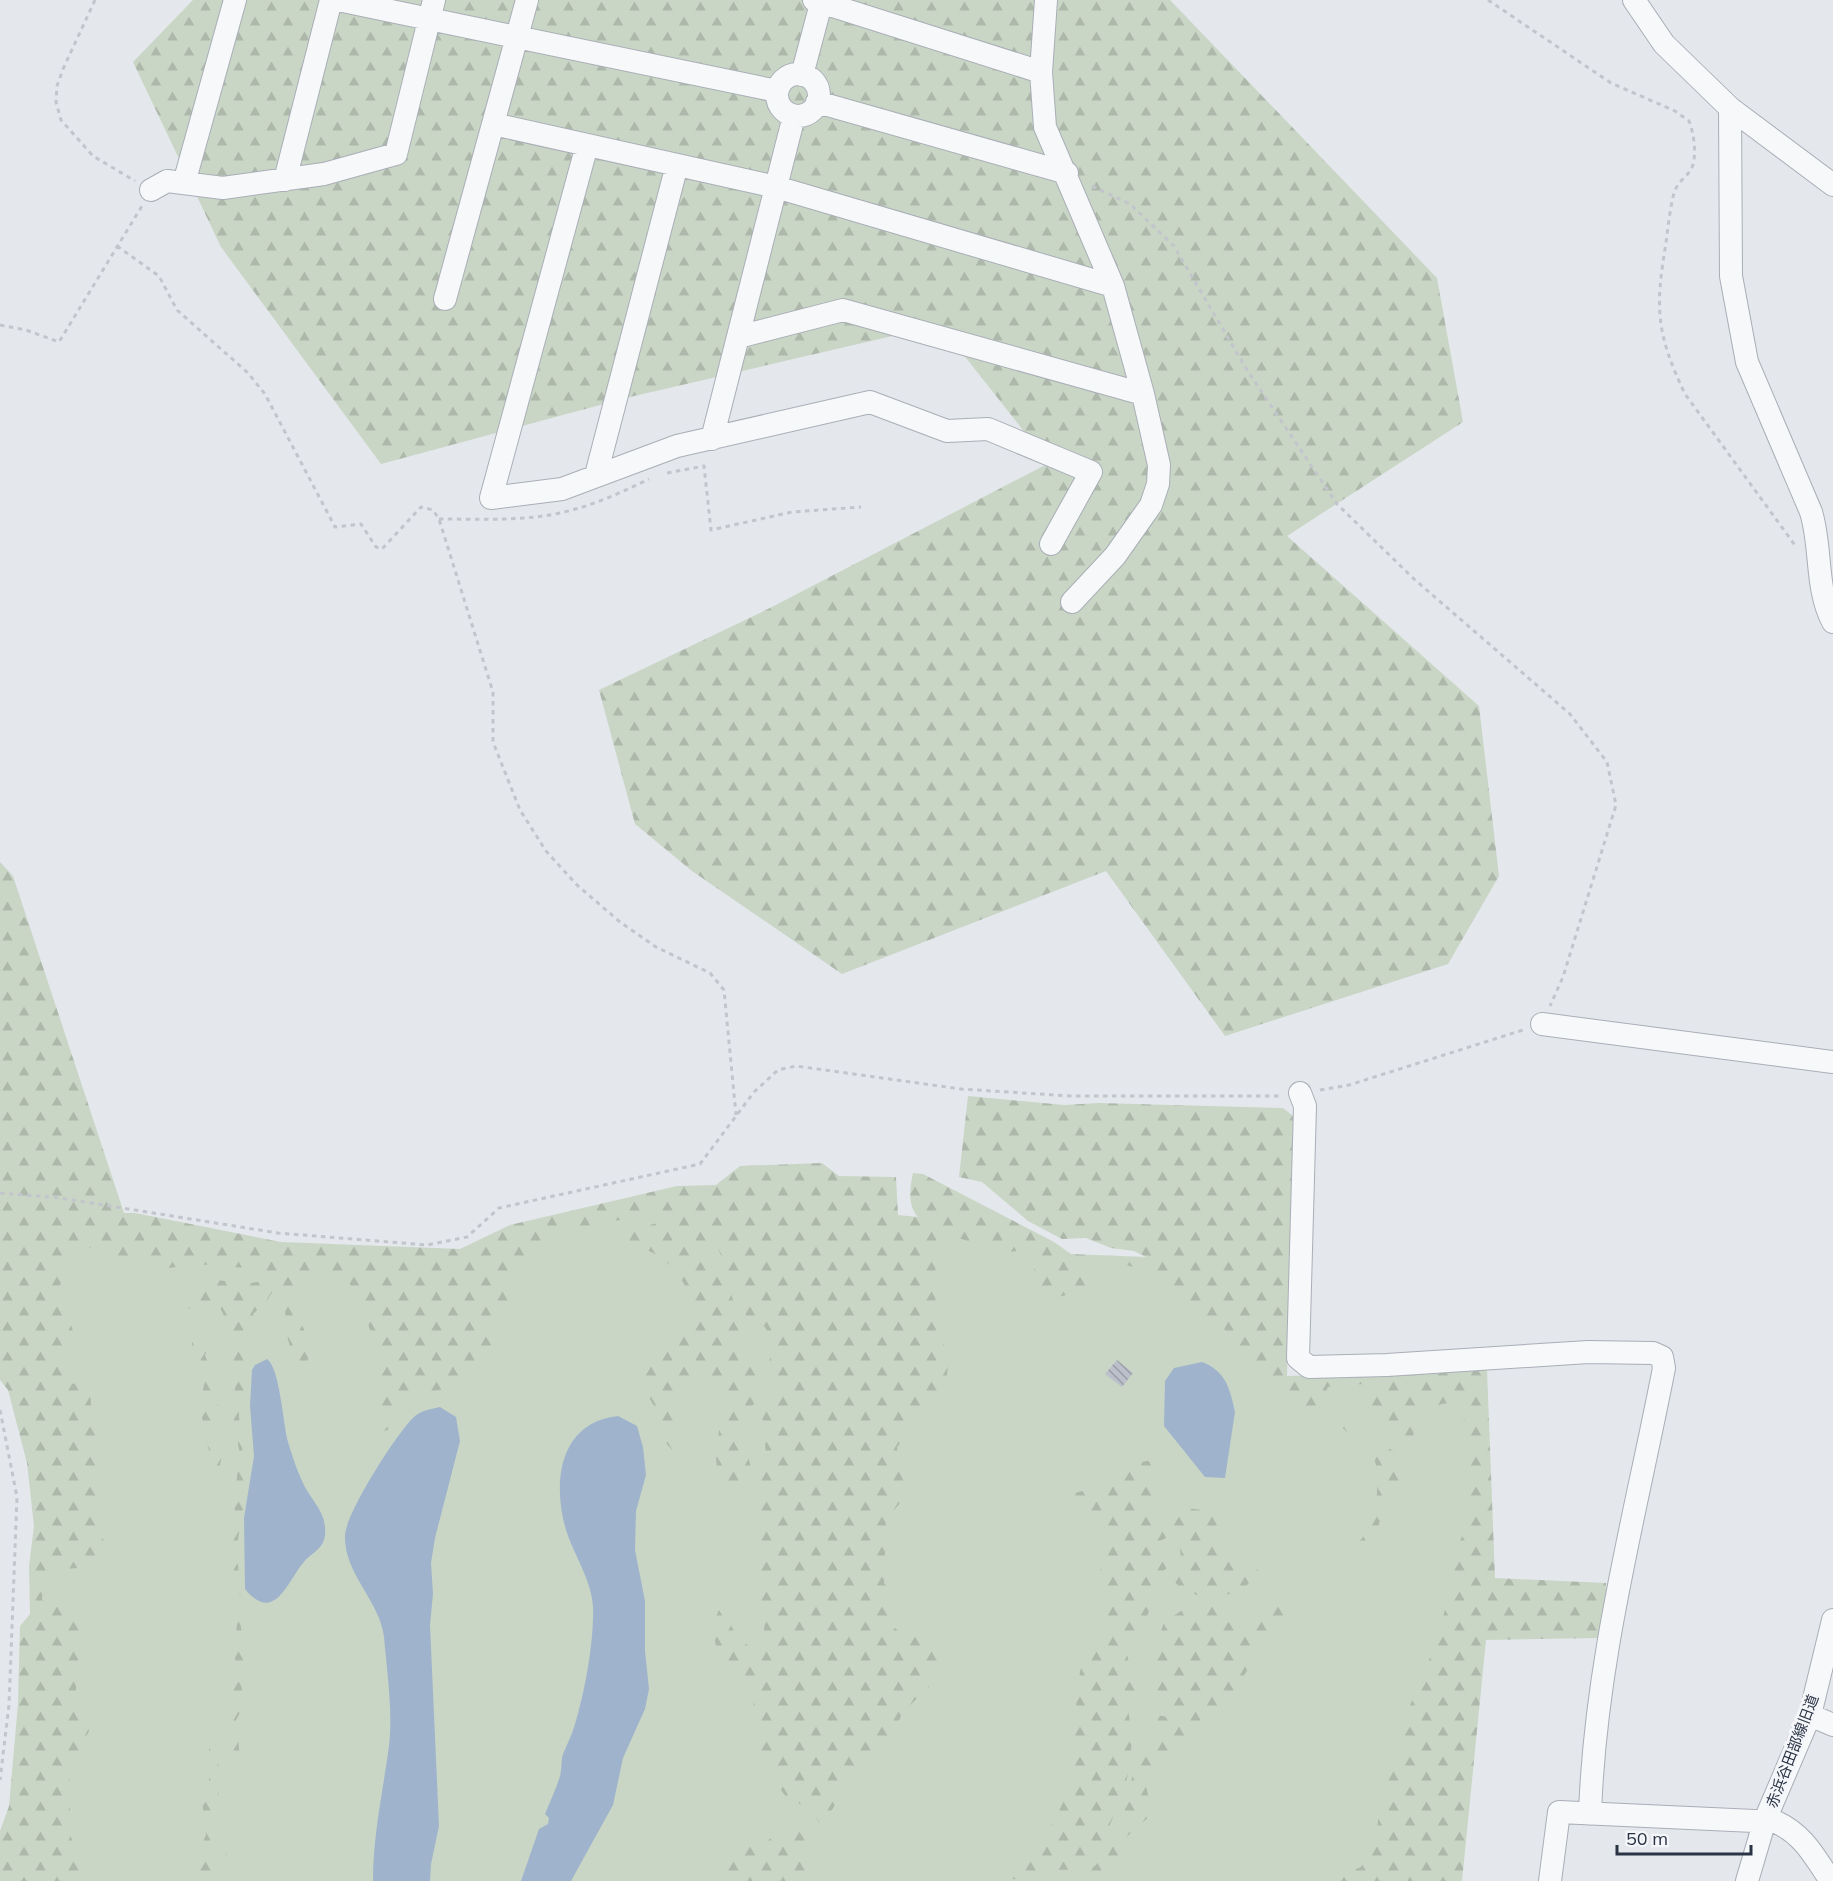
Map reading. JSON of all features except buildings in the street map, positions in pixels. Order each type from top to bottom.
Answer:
[{"type":"street","points":[[184,183],[235,0]]},
{"type":"street","points":[[285,180],[332,0]]},
{"type":"street","points":[[338,0],[432,10],[517,37],[777,91]]},
{"type":"street","points":[[445,299],[527,0]]},
{"type":"street","points":[[1046,0],[1041,72],[1045,127],[1067,173],[1113,286],[1143,394],[1159,465],[1158,484],[1151,505],[1115,556],[1072,602]]},
{"type":"street","points":[[1634,0],[1664,44],[1730,108],[1833,185]]},
{"type":"street","points":[[802,75],[819,1],[1041,72]]},
{"type":"street","points":[[151,190],[167,181],[223,188],[285,180],[324,174],[396,154],[432,10]]},
{"type":"street","points":[[802,75],[814,82],[819,95],[818,102],[808,113],[794,116],[782,110],[777,91],[779,85],[789,76],[802,75]]},
{"type":"street","points":[[818,102],[1067,173]]},
{"type":"street","points":[[1730,108],[1731,276],[1747,362],[1811,512],[1818,536],[1820,589],[1833,621]]},
{"type":"street","points":[[712,439],[794,116]]},
{"type":"street","points":[[494,124],[776,187],[1113,286]]},
{"type":"street","points":[[587,145],[491,498],[562,489],[677,446],[870,402],[946,431],[987,429],[1091,472],[1051,544]]},
{"type":"street","points":[[596,475],[677,165]]},
{"type":"street","points":[[738,337],[843,310],[1143,394]]},
{"type":"street","points":[[1542,1024],[1833,1062]]},
{"type":"street","points":[[1300,1093],[1305,1106],[1298,1358],[1309,1367],[1387,1365],[1588,1352],[1653,1353],[1662,1357],[1664,1368],[1608,1634],[1597,1716],[1590,1814]]},
{"type":"street","name":"赤浜谷田部線旧道","points":[[1747,1881],[1765,1820],[1810,1715],[1833,1620]]},
{"type":"street","points":[[1810,1715],[1833,1725]]},
{"type":"street","points":[[1550,1881],[1559,1812],[1765,1820],[1793,1830],[1803,1840],[1831,1881]]},
{"type":"path","points":[[0,325],[26,330],[59,342],[151,190],[93,156],[61,120],[56,102],[57,86],[95,0]]},
{"type":"path","points":[[1488,0],[1611,82],[1675,111],[1689,121],[1694,161],[1692,168],[1674,193],[1659,284],[1657,309],[1663,339],[1671,366],[1684,394],[1803,556]]},
{"type":"path","points":[[0,1193],[60,1198],[278,1233],[427,1245],[467,1237],[499,1208],[700,1164],[754,1092],[778,1070],[796,1066],[961,1089],[1071,1096],[1272,1098],[1349,1085],[1542,1024],[1563,977],[1616,806],[1607,762],[1570,714],[1414,579],[1337,504],[1247,370],[1174,246],[1130,204],[1067,173]]},
{"type":"path","points":[[117,246],[159,276],[177,310],[248,373],[265,394],[335,527],[362,524],[376,547],[382,549],[421,507],[433,510],[439,519],[494,692],[493,742],[520,810],[546,851],[577,885],[620,922],[656,947],[710,974],[724,990],[736,1116]]},
{"type":"path","points":[[704,466],[711,530],[792,512],[861,507]]},
{"type":"path","points":[[0,1410],[17,1497],[9,1705],[0,1779]]},
{"type":"green space","points":[[193,0],[1170,0],[1437,278],[1463,422],[1287,536],[1479,706],[1499,876],[1448,964],[1225,1036],[1106,871],[842,974],[692,871],[635,824],[599,690],[770,608],[1049,463],[940,325],[630,397],[381,464],[221,247],[133,62]]},
{"type":"green space","points":[[0,862],[13,876],[124,1213],[135,1213],[281,1242],[460,1249],[510,1225],[677,1186],[716,1185],[740,1166],[822,1163],[839,1176],[896,1177],[898,1215],[918,1217],[912,1207],[911,1184],[913,1173],[923,1174],[1054,1242],[1071,1254],[1146,1257],[1134,1251],[1111,1248],[1086,1238],[1062,1239],[1028,1221],[982,1182],[959,1177],[968,1096],[1064,1105],[1099,1103],[1283,1108],[1293,1116],[1287,1376],[1487,1370],[1495,1578],[1606,1583],[1607,1595],[1599,1638],[1486,1640],[1462,1881],[1334,1881],[1345,1873],[1361,1867],[1376,1837],[1381,1798],[1401,1746],[1406,1715],[1436,1643],[1451,1587],[1459,1581],[1448,1562],[1463,1535],[1469,1479],[1463,1410],[1454,1403],[1437,1405],[1426,1411],[1415,1425],[1410,1443],[1367,1412],[1369,1394],[1364,1384],[1328,1387],[1318,1408],[1301,1407],[1281,1395],[1268,1373],[1257,1373],[1238,1362],[1239,1344],[1224,1329],[1202,1322],[1185,1312],[1171,1287],[1158,1284],[1131,1266],[1092,1262],[1086,1267],[1088,1279],[1083,1290],[1059,1297],[1036,1286],[1032,1246],[1024,1242],[1022,1250],[1010,1252],[997,1245],[978,1240],[967,1241],[934,1229],[939,1237],[935,1274],[936,1331],[949,1353],[947,1375],[933,1407],[897,1447],[900,1471],[906,1488],[901,1502],[886,1519],[884,1583],[893,1594],[890,1610],[896,1629],[942,1649],[942,1661],[930,1672],[929,1687],[903,1712],[885,1750],[870,1765],[847,1774],[837,1784],[836,1802],[828,1815],[819,1823],[810,1809],[785,1795],[770,1771],[758,1735],[752,1683],[721,1665],[714,1634],[716,1618],[723,1605],[736,1634],[746,1644],[761,1651],[765,1622],[757,1604],[763,1547],[755,1525],[762,1504],[759,1483],[767,1465],[762,1414],[773,1392],[767,1373],[773,1344],[765,1327],[747,1318],[715,1241],[706,1239],[709,1262],[719,1271],[731,1292],[741,1339],[762,1395],[756,1403],[738,1414],[752,1472],[732,1488],[720,1476],[717,1465],[722,1396],[702,1378],[693,1379],[679,1395],[671,1412],[674,1423],[674,1452],[656,1432],[656,1412],[641,1388],[635,1373],[640,1367],[652,1366],[657,1355],[657,1343],[671,1336],[676,1325],[690,1323],[695,1316],[686,1287],[668,1263],[643,1249],[612,1246],[605,1241],[633,1232],[649,1233],[650,1225],[660,1222],[650,1215],[600,1223],[571,1231],[552,1242],[525,1263],[505,1273],[494,1275],[512,1289],[492,1337],[491,1352],[486,1361],[463,1369],[453,1387],[402,1399],[396,1410],[394,1427],[378,1434],[376,1418],[379,1369],[376,1349],[359,1301],[349,1283],[321,1276],[297,1281],[296,1314],[304,1329],[309,1354],[305,1376],[296,1369],[286,1332],[285,1302],[276,1286],[266,1302],[253,1314],[260,1332],[237,1336],[236,1344],[244,1363],[226,1362],[223,1356],[226,1350],[228,1330],[225,1317],[218,1306],[207,1314],[188,1308],[190,1292],[215,1280],[251,1283],[272,1280],[259,1269],[197,1264],[162,1269],[140,1257],[115,1257],[85,1246],[72,1256],[59,1288],[73,1331],[63,1357],[66,1381],[73,1384],[81,1380],[90,1386],[91,1405],[96,1416],[102,1492],[98,1529],[105,1543],[102,1552],[91,1563],[69,1569],[52,1567],[43,1587],[42,1600],[67,1611],[81,1623],[75,1702],[85,1718],[89,1731],[70,1767],[69,1786],[71,1837],[77,1855],[87,1868],[87,1881],[0,1881],[0,1831],[9,1806],[18,1704],[20,1626],[30,1614],[29,1566],[34,1526],[27,1463],[8,1390],[0,1380]]},
{"type":"green space","points":[[738,1198],[836,1246],[981,1208],[1070,1257],[1210,1265],[1284,1382],[1482,1373],[1489,1580],[1420,1881],[6,1881],[40,1527],[0,1219],[461,1266],[584,1216]]},
{"type":"green space","points":[[189,1322],[198,1326],[200,1340],[211,1341],[205,1355],[214,1379],[219,1414],[217,1433],[221,1460],[218,1474],[210,1452],[201,1413],[206,1369],[194,1361],[191,1334],[184,1326]]},
{"type":"green space","points":[[243,1376],[246,1383],[240,1405],[238,1429],[244,1438],[241,1460],[244,1483],[242,1488],[243,1509],[235,1557],[240,1587],[247,1600],[247,1605],[236,1588],[231,1560],[239,1449],[232,1405],[235,1387],[239,1378]]},
{"type":"green space","points":[[1333,1420],[1352,1427],[1358,1433],[1394,1451],[1404,1473],[1399,1493],[1382,1514],[1370,1554],[1364,1558],[1357,1544],[1368,1530],[1373,1517],[1377,1497],[1376,1465],[1370,1449],[1364,1443],[1344,1429],[1328,1429],[1328,1425]]},
{"type":"green space","points":[[1152,1460],[1160,1526],[1177,1519],[1188,1508],[1208,1511],[1216,1520],[1222,1560],[1254,1566],[1260,1572],[1239,1593],[1199,1596],[1181,1588],[1169,1577],[1181,1557],[1174,1534],[1156,1543],[1160,1552],[1169,1560],[1166,1569],[1154,1577],[1147,1616],[1138,1634],[1126,1650],[1137,1698],[1128,1710],[1131,1727],[1131,1758],[1115,1814],[1099,1848],[1086,1864],[1081,1867],[1051,1870],[1021,1879],[1012,1879],[1011,1869],[1027,1855],[1051,1826],[1066,1795],[1073,1758],[1077,1690],[1082,1663],[1107,1643],[1100,1582],[1103,1559],[1109,1547],[1105,1524],[1092,1514],[1072,1506],[1074,1493],[1122,1482],[1136,1463]]},
{"type":"green space","points":[[1281,1601],[1295,1611],[1288,1624],[1274,1627],[1270,1642],[1255,1658],[1223,1709],[1198,1739],[1183,1749],[1172,1767],[1145,1781],[1152,1814],[1124,1839],[1118,1864],[1095,1877],[1087,1871],[1096,1865],[1121,1822],[1136,1762],[1152,1742],[1149,1722],[1156,1715],[1168,1717],[1166,1701],[1155,1687],[1149,1668],[1164,1622],[1181,1611],[1203,1610],[1209,1605],[1219,1607],[1229,1623],[1264,1611]]},
{"type":"green space","points":[[237,1619],[240,1620],[244,1651],[241,1675],[243,1707],[236,1720],[241,1767],[236,1768],[231,1746]]},
{"type":"green space","points":[[209,1748],[216,1753],[222,1784],[213,1807],[210,1848],[217,1879],[216,1881],[196,1881],[201,1846],[206,1835],[202,1801],[209,1786]]},
{"type":"green space","points":[[234,1795],[236,1801],[231,1816],[231,1881],[225,1881],[229,1800]]},
{"type":"green space","points":[[781,1829],[796,1829],[814,1845],[805,1874],[798,1881],[725,1881],[727,1856],[749,1847],[761,1847]]},
{"type":"water","points":[[267,1359],[275,1373],[288,1442],[306,1489],[324,1521],[325,1535],[320,1548],[303,1563],[286,1589],[272,1601],[264,1603],[255,1599],[245,1589],[244,1518],[254,1456],[250,1406],[252,1370],[255,1365]]},
{"type":"water","points":[[1202,1362],[1217,1370],[1226,1382],[1235,1412],[1225,1478],[1205,1477],[1164,1426],[1165,1381],[1174,1368]]},
{"type":"water","points":[[440,1407],[456,1417],[460,1441],[435,1538],[431,1563],[433,1594],[430,1625],[439,1826],[430,1881],[373,1881],[376,1830],[389,1746],[389,1692],[381,1624],[350,1563],[345,1536],[347,1525],[363,1492],[397,1438],[415,1416]]},
{"type":"water","points":[[618,1416],[637,1426],[643,1447],[646,1475],[636,1511],[635,1550],[645,1601],[645,1651],[649,1689],[645,1709],[623,1758],[613,1805],[571,1881],[521,1881],[539,1829],[548,1824],[549,1818],[545,1814],[561,1773],[563,1754],[579,1711],[592,1635],[592,1597],[566,1530],[560,1493],[561,1475],[572,1442],[583,1430],[598,1421]]}]
